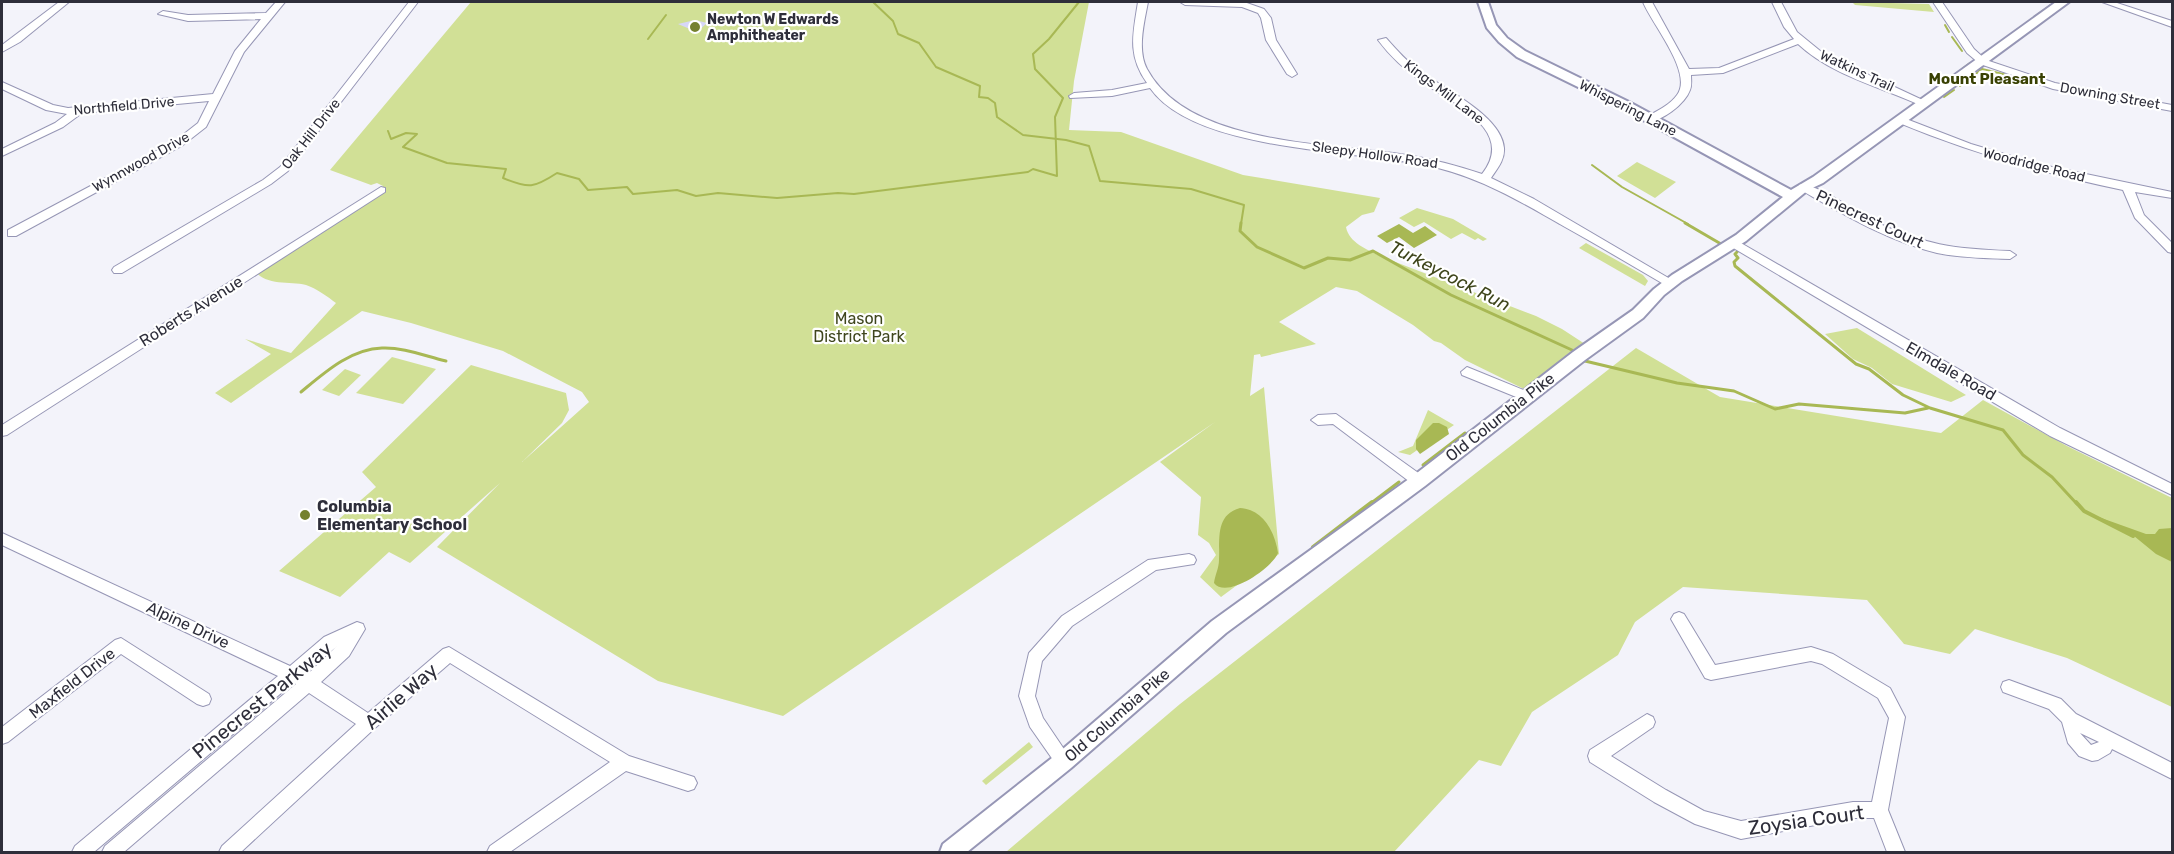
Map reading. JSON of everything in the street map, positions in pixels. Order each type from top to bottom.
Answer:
[{"type":"street","points":[[2,49],[64,2]]},
{"type":"street","name":"Wynnwood Drive","points":[[12,233],[187,138],[202,125],[240,51],[280,2]]},
{"type":"street","name":"Oak Hill Drive","points":[[118,270],[267,182],[284,169],[413,2]]},
{"type":"street","name":"Sleepy Hollow Road","points":[[1143,2],[1138,49],[1142,70],[1152,85],[1170,102],[1189,114],[1242,135],[1423,161],[1484,179],[1518,195],[1671,283]]},
{"type":"street","points":[[1185,2],[1243,4],[1261,11],[1266,18],[1271,40],[1292,74]]},
{"type":"street","name":"Whispering Lane","points":[[1483,2],[1491,26],[1512,47],[1650,119],[1798,191]]},
{"type":"street","points":[[1647,2],[1686,72],[1687,83],[1682,96],[1668,109],[1650,119]]},
{"type":"street","name":"Watkins Trail","points":[[1777,2],[1788,26],[1799,40],[1830,61],[1924,103]]},
{"type":"street","name":"Downing Street","points":[[1938,2],[1970,51],[1983,62],[2054,86],[2172,108]]},
{"type":"street","name":"Old Columbia Pike","points":[[951,852],[1065,760],[1220,627],[1419,481],[1526,396],[1644,309],[1659,292],[1671,283],[1697,264],[1734,243],[1798,191],[1818,180],[2063,2]]},
{"type":"street","points":[[2107,2],[2172,24]]},
{"type":"street","points":[[163,14],[188,18],[267,16]]},
{"type":"street","name":"Kings Mill Lane","points":[[1383,40],[1417,74],[1479,118],[1494,132],[1499,147],[1498,156],[1484,179]]},
{"type":"street","points":[[1686,72],[1720,71],[1799,40]]},
{"type":"street","points":[[1074,96],[1112,93],[1152,85]]},
{"type":"street","name":"Northfield Drive","points":[[3,87],[50,108],[78,111],[217,98]]},
{"type":"street","points":[[2,153],[59,125],[78,111]]},
{"type":"street","name":"Woodridge Road","points":[[1901,120],[2001,158],[2055,172],[2172,195]]},
{"type":"street","points":[[2128,187],[2139,216],[2172,249]]},
{"type":"street","name":"Roberts Avenue","points":[[2,431],[381,190]]},
{"type":"street","name":"Pinecrest Court","points":[[1798,191],[1924,245],[1952,252],[2010,255]]},
{"type":"street","name":"Elmdale Road","points":[[1734,243],[2040,424],[2172,490]]},
{"type":"street","points":[[1467,372],[1526,396]]},
{"type":"street","points":[[1318,420],[1336,419],[1419,481]]},
{"type":"street","name":"Alpine Drive","points":[[2,539],[292,674],[369,723]]},
{"type":"street","points":[[1065,760],[1036,722],[1027,696],[1035,658],[1067,621],[1153,564],[1189,560]]},
{"type":"street","points":[[1679,620],[1711,673],[1811,654],[1827,659],[1884,693],[1897,717],[1879,810],[1896,852]]},
{"type":"street","name":"Pinecrest Parkway","points":[[81,852],[330,642],[357,629],[343,651],[309,683],[111,852]]},
{"type":"street","name":"Maxfield Drive","points":[[2,737],[121,645],[203,699]]},
{"type":"street","name":"Airlie Way","points":[[228,852],[369,723],[449,654],[624,762]]},
{"type":"street","points":[[2009,687],[2055,704],[2070,719],[2069,731],[2076,746],[2088,751],[2100,752],[2106,748],[2109,739],[2172,771]]},
{"type":"street","name":"Zoysia Court","points":[[1647,722],[1596,756],[1660,796],[1701,818],[1740,830],[1853,810],[1879,810]]},
{"type":"street","points":[[496,852],[624,762],[688,783]]},
{"type":"green space","name":"Mason District Park","points":[[471,2],[1089,2],[1074,81],[1069,130],[1121,132],[1243,175],[1380,198],[1374,212],[1362,215],[1346,227],[1348,233],[1359,245],[1380,256],[1536,316],[1585,344],[1572,350],[1566,361],[1526,390],[1465,360],[1357,291],[1336,287],[1279,322],[1316,344],[1261,357],[1260,354],[1254,355],[1250,396],[1264,387],[1279,554],[1221,597],[1200,577],[1216,555],[1209,543],[1198,535],[1201,497],[1160,462],[1215,422],[783,716],[658,681],[437,547],[500,483],[410,563],[389,552],[340,597],[279,571],[376,487],[362,472],[471,365],[566,393],[569,410],[562,423],[522,462],[589,402],[582,392],[503,351],[411,323],[362,311],[231,403],[215,393],[271,354],[245,339],[291,353],[336,303],[310,286],[272,281],[265,279],[255,271],[381,190],[383,186],[377,183],[371,185],[330,170]]},
{"type":"green space","points":[[1852,2],[1929,4],[1934,12],[1855,5]]},
{"type":"green space","points":[[1637,162],[1676,182],[1655,198],[1617,176]]},
{"type":"green space","points":[[1417,208],[1453,219],[1487,239],[1475,240],[1462,233],[1451,239],[1424,222],[1414,227],[1399,218]]},
{"type":"green space","points":[[1586,243],[1643,275],[1648,281],[1645,286],[1579,248]]},
{"type":"green space","points":[[1857,328],[1966,395],[1951,402],[1892,384],[1872,368],[1853,359],[1825,334]]},
{"type":"green space","points":[[1636,348],[1720,397],[1941,433],[1983,400],[2067,446],[2172,498],[2172,707],[2067,658],[1975,629],[1950,654],[1904,644],[1867,600],[1683,587],[1635,622],[1618,655],[1532,712],[1501,766],[1479,760],[1394,852],[1006,852],[1180,704]]},
{"type":"green space","points":[[392,357],[436,369],[403,404],[356,393]]},
{"type":"green space","points":[[345,369],[361,375],[339,396],[322,390]]},
{"type":"green space","points":[[1428,410],[1454,425],[1410,455],[1398,452],[1413,446]]},
{"type":"green space","points":[[1029,742],[1033,747],[986,785],[982,781]]},
{"type":"shaded area","points":[[1399,224],[1413,233],[1425,226],[1437,235],[1414,248],[1399,237],[1387,243],[1377,236]]},
{"type":"shaded area","points":[[1433,423],[1447,427],[1449,434],[1420,454],[1416,449],[1416,440]]},
{"type":"shaded area","points":[[1240,508],[1255,512],[1261,517],[1271,530],[1278,553],[1268,566],[1249,580],[1239,585],[1220,587],[1214,583],[1219,563],[1220,529],[1226,516]]},
{"type":"shaded area","points":[[2093,515],[2146,534],[2155,534],[2159,529],[2172,528],[2172,562],[2156,554],[2134,536]]},
{"type":"building","name":"Newton W Edwards Amphitheater","points":[[695,20],[707,23],[697,32],[678,24]]},
{"type":"waterway","name":"Turkeycock Run","points":[[873,2],[893,21],[898,34],[919,43],[936,67],[980,86],[979,97],[988,98],[995,103],[997,117],[1023,135],[1056,139]]},
{"type":"waterway","points":[[1056,139],[1055,117],[1063,98],[1035,69],[1033,54],[1049,39],[1079,2]]},
{"type":"waterway","points":[[1984,54],[2055,2]]},
{"type":"waterway","points":[[648,39],[666,15]]},
{"type":"waterway","points":[[1945,25],[1949,32]]},
{"type":"waterway","points":[[1952,37],[1962,51]]},
{"type":"waterway","points":[[1962,69],[1970,63]]},
{"type":"waterway","points":[[1960,86],[1982,69],[2007,75]]},
{"type":"waterway","points":[[1944,97],[1954,90]]},
{"type":"waterway","points":[[388,131],[391,139],[406,133],[417,134],[403,147],[447,163],[506,169],[503,178],[519,184],[537,184],[557,173],[579,179],[588,190],[627,187],[633,194],[677,190],[696,196],[718,193],[777,198],[838,193],[854,194],[1028,172],[1033,169],[1057,176],[1056,139]]},
{"type":"waterway","name":"Turkeycock Run","points":[[1056,139],[1089,146],[1100,181],[1191,189],[1244,205],[1241,224]]},
{"type":"waterway","name":"Turkeycock Run","points":[[1592,165],[1622,187],[1688,224]]},
{"type":"waterway","name":"Turkeycock Run","points":[[1241,223],[1240,231],[1257,247],[1304,268],[1328,258],[1350,260],[1373,251],[1451,295],[1572,350]]},
{"type":"waterway","name":"Turkeycock Run","points":[[1685,223],[1721,244]]},
{"type":"waterway","name":"Turkeycock Run","points":[[1737,252],[1735,254],[1738,258],[1734,262],[1735,266],[1856,364],[1869,369],[1903,395],[1930,408],[2003,430],[2023,455],[2052,477],[2077,504]]},
{"type":"waterway","points":[[301,392],[338,363],[370,349],[398,349],[446,361]]},
{"type":"waterway","name":"Turkeycock Run","points":[[1585,361],[1677,383],[1734,391],[1775,409],[1799,404],[1905,413],[1928,408]]},
{"type":"waterway","points":[[1423,465],[1465,433]]},
{"type":"waterway","points":[[1370,504],[1399,482]]},
{"type":"waterway","points":[[1313,547],[1372,502]]},
{"type":"waterway","name":"Turkeycock Run","points":[[2076,502],[2084,511],[2133,536]]},
{"type":"place","name":"Newton W Edwards Amphitheater","points":[[695,27]]},
{"type":"place","name":"Columbia Elementary School","points":[[305,515]]},
{"type":"district","name":"Mount Pleasant","points":[[1987,79]]}]
